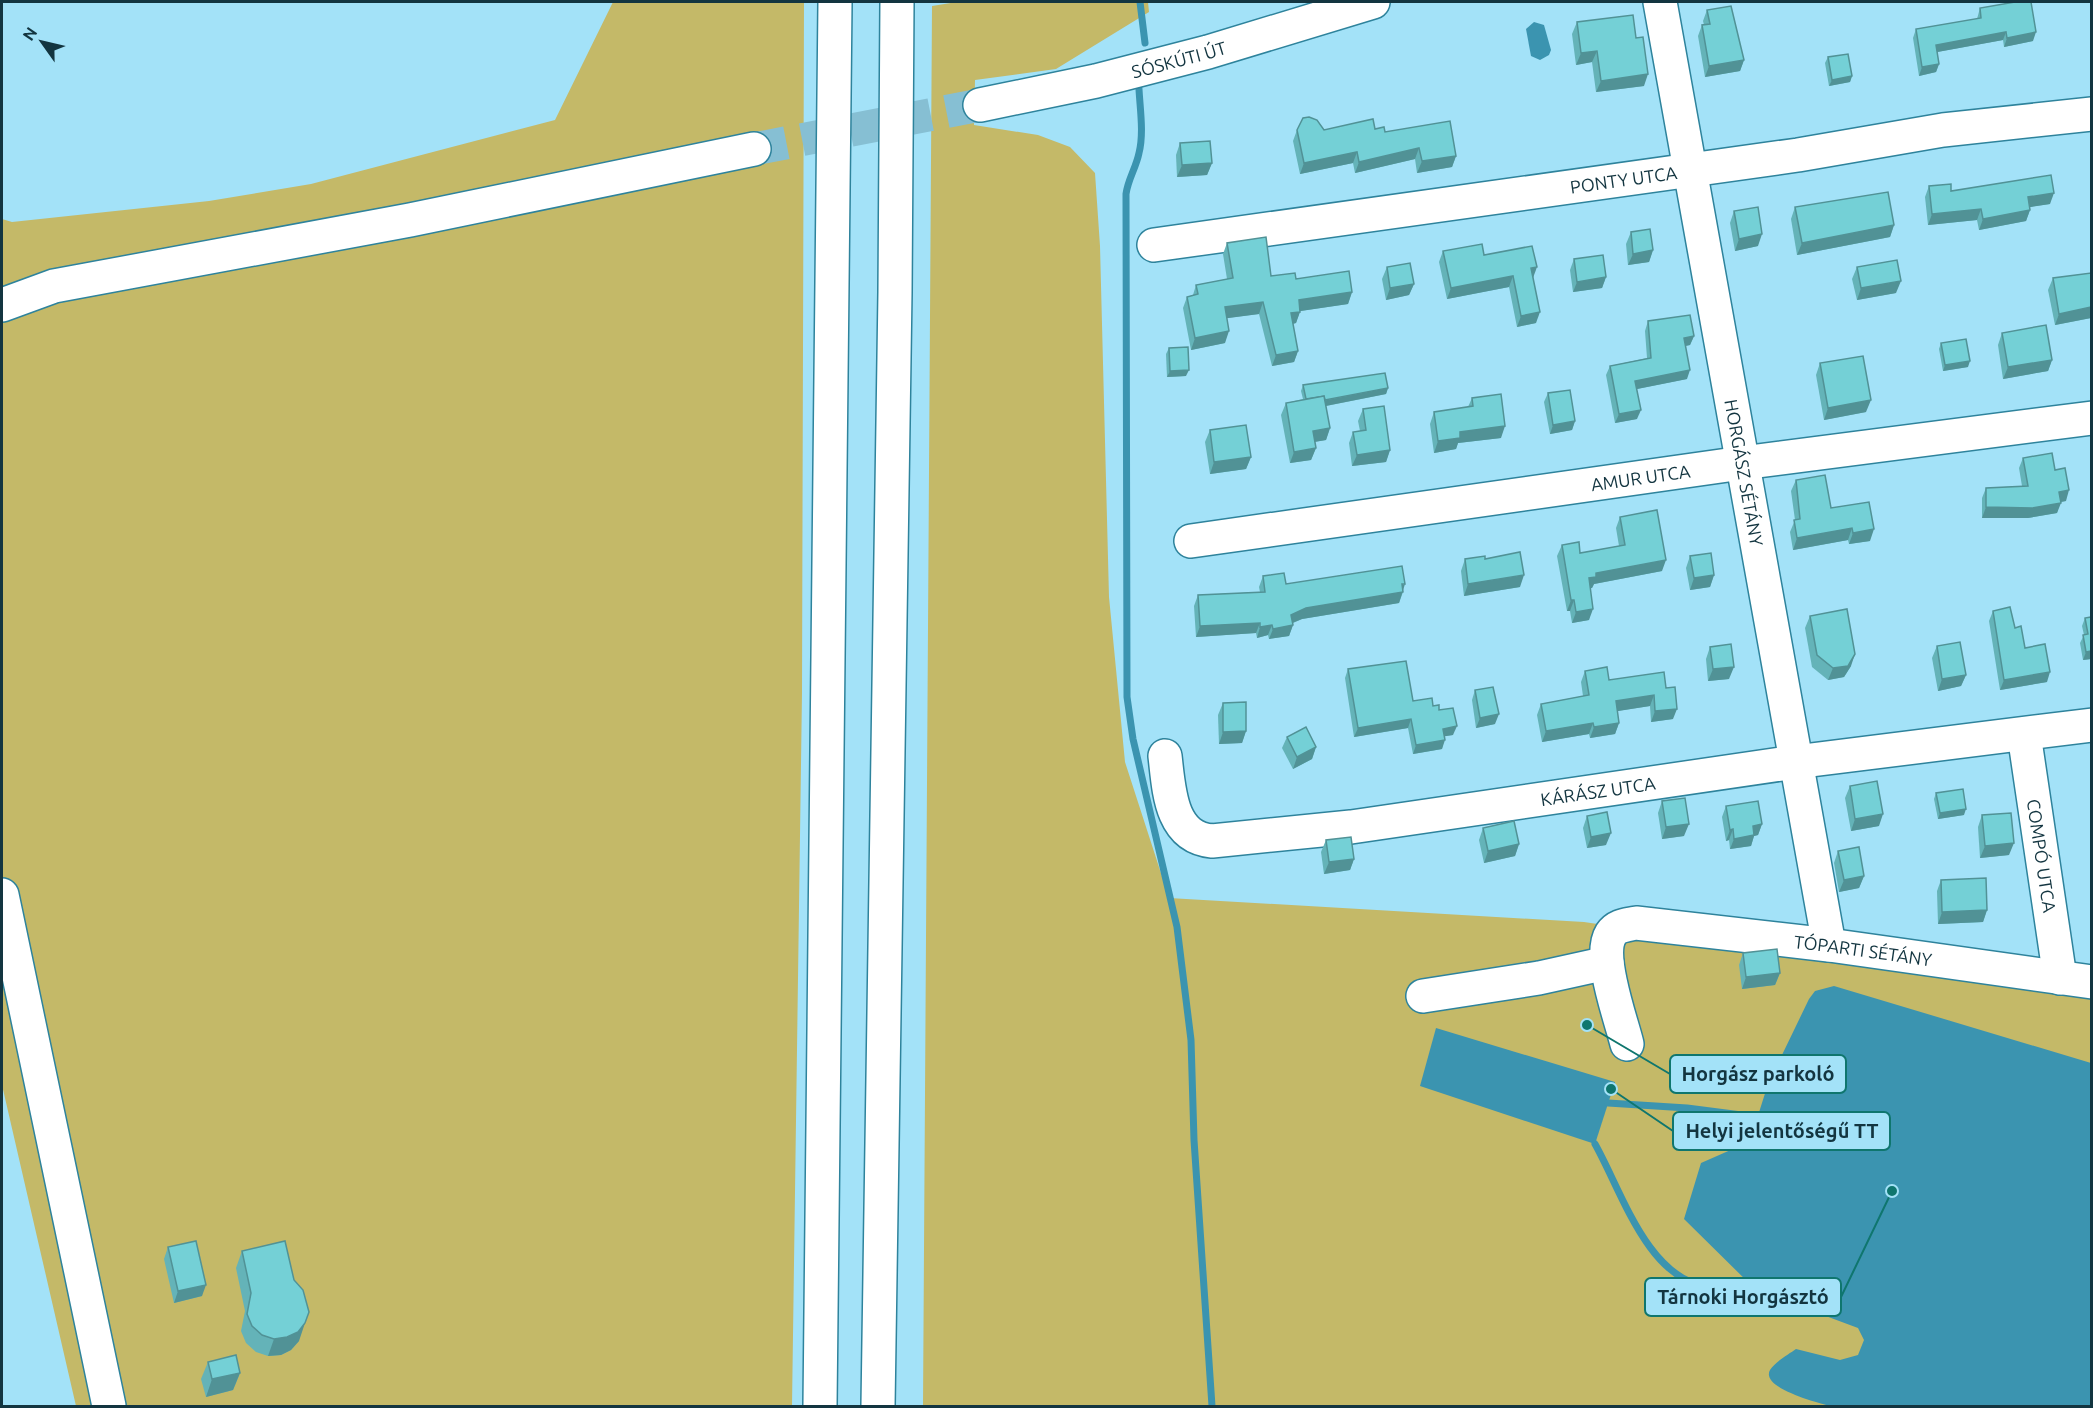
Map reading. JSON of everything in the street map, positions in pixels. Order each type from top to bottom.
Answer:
[{"type":"main road","points":[[820,1407],[835,2]]},
{"type":"main road","points":[[878,1407],[895,316],[897,2]]},
{"type":"main road","name":"SÓSKÚTI ÚT","points":[[980,105],[1096,81],[1209,52],[1373,2]]},
{"type":"main road","name":"HORGÁSZ SÉTÁNY","points":[[1660,2],[1829,945]]},
{"type":"main road","name":"PONTY UTCA","points":[[1154,245],[1689,170],[1943,130],[2091,114]]},
{"type":"main road","points":[[2,305],[54,286],[410,220],[754,149]]},
{"type":"main road","points":[[2,282],[54,286]]},
{"type":"main road","name":"AMUR UTCA","points":[[1191,541],[1742,463],[2091,418]]},
{"type":"main road","name":"KÁRÁSZ UTCA","points":[[1166,756],[1168,785],[1182,825],[1198,840],[1212,841],[1351,827],[1795,762],[2091,725]]},
{"type":"main road","name":"COMPÓ UTCA","points":[[2024,734],[2060,978]]},
{"type":"main road","points":[[2,895],[109,1407]]},
{"type":"main road","name":"TÓPARTI SÉTÁNY","points":[[1607,963],[1611,933],[1619,926],[1636,923],[1829,945],[2091,982]]},
{"type":"main road","points":[[1423,996],[1539,978],[1607,963],[1627,1044]]},
{"type":"shaded area","points":[[613,2],[804,2],[802,693],[792,1406],[76,1406],[2,1085],[2,219],[12,222],[209,201],[311,184],[555,120]]},
{"type":"shaded area","points":[[957,2],[1148,2],[1149,12],[1056,69],[975,80],[974,125],[1038,135],[1070,147],[1095,173],[1100,246],[1109,597],[1125,762],[1169,898],[1584,922],[2091,997],[2091,1406],[923,1406],[932,6]]},
{"type":"water","points":[[1534,22],[1544,25],[1551,50],[1549,55],[1540,60],[1531,56],[1526,29]]},
{"type":"water","points":[[1834,986],[2091,1063],[2091,1406],[1830,1406],[1792,1394],[1782,1389],[1769,1377],[1772,1367],[1796,1349],[1840,1360],[1858,1355],[1864,1340],[1858,1328],[1756,1290],[1684,1219],[1701,1163],[1742,1145],[1755,1125],[1768,1084],[1809,999],[1815,991]]},
{"type":"water","points":[[1436,1028],[1615,1082],[1595,1144],[1420,1086]]},
{"type":"building","points":[[2015,2],[2031,2],[2036,32],[2007,38],[2006,32],[1936,45],[1939,64],[1922,67],[1916,29],[1981,18],[1980,8]]},
{"type":"building","points":[[1731,6],[1744,60],[1709,66],[1702,25],[1710,24],[1707,10]]},
{"type":"building","points":[[1633,15],[1636,38],[1643,37],[1648,74],[1601,81],[1597,51],[1581,53],[1577,22]]},
{"type":"building","points":[[1848,54],[1852,76],[1832,80],[1828,57]]},
{"type":"building","points":[[1309,117],[1317,120],[1324,130],[1373,119],[1375,129],[1384,127],[1385,132],[1450,121],[1456,156],[1422,161],[1419,148],[1359,162],[1357,152],[1304,163],[1297,130],[1303,118]]},
{"type":"building","points":[[1210,141],[1212,163],[1182,165],[1180,143]]},
{"type":"building","points":[[2051,175],[2054,193],[2028,197],[2030,210],[1983,219],[1981,209],[1932,214],[1929,186],[1951,184],[1951,191]]},
{"type":"building","points":[[1888,192],[1894,225],[1802,243],[1795,207]]},
{"type":"building","points":[[1758,207],[1762,234],[1739,239],[1734,211]]},
{"type":"building","points":[[1650,229],[1653,250],[1633,254],[1631,232]]},
{"type":"building","points":[[1266,237],[1271,276],[1295,273],[1296,279],[1349,271],[1352,292],[1299,300],[1300,312],[1291,313],[1298,351],[1276,355],[1263,302],[1225,307],[1229,331],[1195,338],[1187,297],[1198,294],[1196,285],[1233,278],[1227,243]]},
{"type":"building","points":[[1482,244],[1484,255],[1532,246],[1537,267],[1531,268],[1540,312],[1521,316],[1513,276],[1451,288],[1443,251]]},
{"type":"building","points":[[1603,255],[1606,277],[1577,282],[1574,259]]},
{"type":"building","points":[[1897,260],[1901,281],[1861,288],[1857,267]]},
{"type":"building","points":[[1410,263],[1414,284],[1390,288],[1387,267]]},
{"type":"building","points":[[2091,273],[2091,307],[2059,314],[2053,278]]},
{"type":"building","points":[[1690,315],[1694,336],[1684,338],[1690,370],[1635,381],[1641,410],[1619,414],[1610,366],[1651,358],[1648,321]]},
{"type":"building","points":[[2046,325],[2052,360],[2008,367],[2002,333]]},
{"type":"building","points":[[1966,339],[1970,361],[1945,365],[1941,343]]},
{"type":"building","points":[[1188,347],[1189,370],[1170,371],[1169,348]]},
{"type":"building","points":[[1863,356],[1871,400],[1828,408],[1820,363]]},
{"type":"building","points":[[1385,373],[1388,388],[1325,400],[1324,396],[1306,399],[1303,385]]},
{"type":"building","points":[[1570,390],[1575,421],[1553,425],[1548,393]]},
{"type":"building","points":[[1501,394],[1505,426],[1460,432],[1460,438],[1438,441],[1434,412],[1473,406],[1472,398]]},
{"type":"building","points":[[1324,396],[1330,428],[1313,431],[1316,448],[1294,452],[1286,403]]},
{"type":"building","points":[[1384,406],[1390,450],[1357,455],[1353,432],[1366,430],[1363,409]]},
{"type":"building","points":[[1246,425],[1251,457],[1214,462],[1210,430]]},
{"type":"building","points":[[2052,453],[2055,470],[2065,468],[2069,490],[2059,492],[2061,503],[2032,508],[1986,507],[1986,488],[2028,486],[2023,458]]},
{"type":"building","points":[[1825,475],[1831,508],[1869,502],[1874,529],[1853,533],[1852,528],[1797,538],[1794,520],[1800,519],[1796,480]]},
{"type":"building","points":[[1657,510],[1666,560],[1596,573],[1596,577],[1589,578],[1593,609],[1576,612],[1574,600],[1571,600],[1562,545],[1579,542],[1580,553],[1625,545],[1620,517]]},
{"type":"building","points":[[1520,552],[1524,575],[1468,584],[1465,559],[1485,556],[1485,559]]},
{"type":"building","points":[[1711,553],[1714,575],[1694,578],[1690,556]]},
{"type":"building","points":[[1402,566],[1405,584],[1402,584],[1403,592],[1306,608],[1291,615],[1293,625],[1273,629],[1272,625],[1260,627],[1260,623],[1200,626],[1198,595],[1265,592],[1263,576],[1284,573],[1286,584]]},
{"type":"building","points":[[2010,607],[2015,628],[2021,626],[2025,648],[2045,644],[2050,672],[2004,680],[1993,611]]},
{"type":"building","points":[[1847,609],[1855,654],[1848,666],[1833,668],[1817,655],[1810,616]]},
{"type":"building","points":[[2091,617],[2091,651],[2086,652],[2083,635],[2088,634],[2085,618]]},
{"type":"building","points":[[1960,642],[1966,675],[1942,679],[1937,646]]},
{"type":"building","points":[[1731,644],[1734,667],[1713,669],[1710,647]]},
{"type":"building","points":[[1406,661],[1413,701],[1432,698],[1433,706],[1439,705],[1439,710],[1453,708],[1457,726],[1443,729],[1445,740],[1416,745],[1411,719],[1358,728],[1348,669]]},
{"type":"building","points":[[1607,667],[1609,680],[1664,672],[1666,688],[1675,687],[1677,709],[1655,711],[1654,695],[1616,701],[1619,723],[1594,727],[1593,723],[1546,731],[1541,704],[1589,695],[1585,671]]},
{"type":"building","points":[[1493,687],[1499,714],[1480,718],[1475,690]]},
{"type":"building","points":[[1246,702],[1246,731],[1223,732],[1223,703]]},
{"type":"building","points":[[1306,727],[1316,747],[1297,757],[1287,737]]},
{"type":"building","points":[[1877,781],[1883,814],[1855,819],[1850,786]]},
{"type":"building","points":[[1963,789],[1966,809],[1940,813],[1936,793]]},
{"type":"building","points":[[1685,798],[1689,824],[1666,827],[1662,801]]},
{"type":"building","points":[[1758,801],[1762,824],[1753,826],[1754,835],[1734,839],[1726,806]]},
{"type":"building","points":[[1607,812],[1611,833],[1591,837],[1587,816]]},
{"type":"building","points":[[2011,813],[2014,843],[1985,846],[1982,815]]},
{"type":"building","points":[[1514,821],[1519,844],[1488,851],[1483,828]]},
{"type":"building","points":[[1351,837],[1354,859],[1329,862],[1326,840]]},
{"type":"building","points":[[1859,847],[1864,876],[1844,880],[1838,851]]},
{"type":"building","points":[[1986,878],[1987,910],[1942,912],[1941,880]]},
{"type":"building","points":[[1777,949],[1780,973],[1746,977],[1743,953]]},
{"type":"building","points":[[196,1241],[206,1285],[178,1291],[168,1247]]},
{"type":"building","points":[[285,1241],[294,1280],[303,1290],[309,1312],[298,1332],[274,1339],[262,1335],[252,1326],[247,1314],[251,1293],[242,1251]]},
{"type":"building","points":[[236,1355],[240,1373],[212,1379],[208,1362]]},
{"type":"waterway","points":[[1140,2],[1145,43]]},
{"type":"waterway","points":[[1139,89],[1141,137],[1138,158],[1126,194],[1127,697],[1133,739],[1177,927],[1191,1040],[1194,1140],[1212,1406]]},
{"type":"waterway","points":[[1608,1103],[1687,1108],[1757,1117]]},
{"type":"waterway","points":[[1595,1144],[1638,1229],[1667,1266],[1685,1279],[1705,1286],[1755,1283]]},
{"type":"tunnel","points":[[754,149],[980,105]]},
{"type":"place","name":"Horgász parkoló","points":[[1587,1025]]},
{"type":"place","name":"Helyi jelentőségű TT","points":[[1611,1089]]},
{"type":"place","name":"Tárnoki Horgásztó","points":[[1892,1191]]}]
